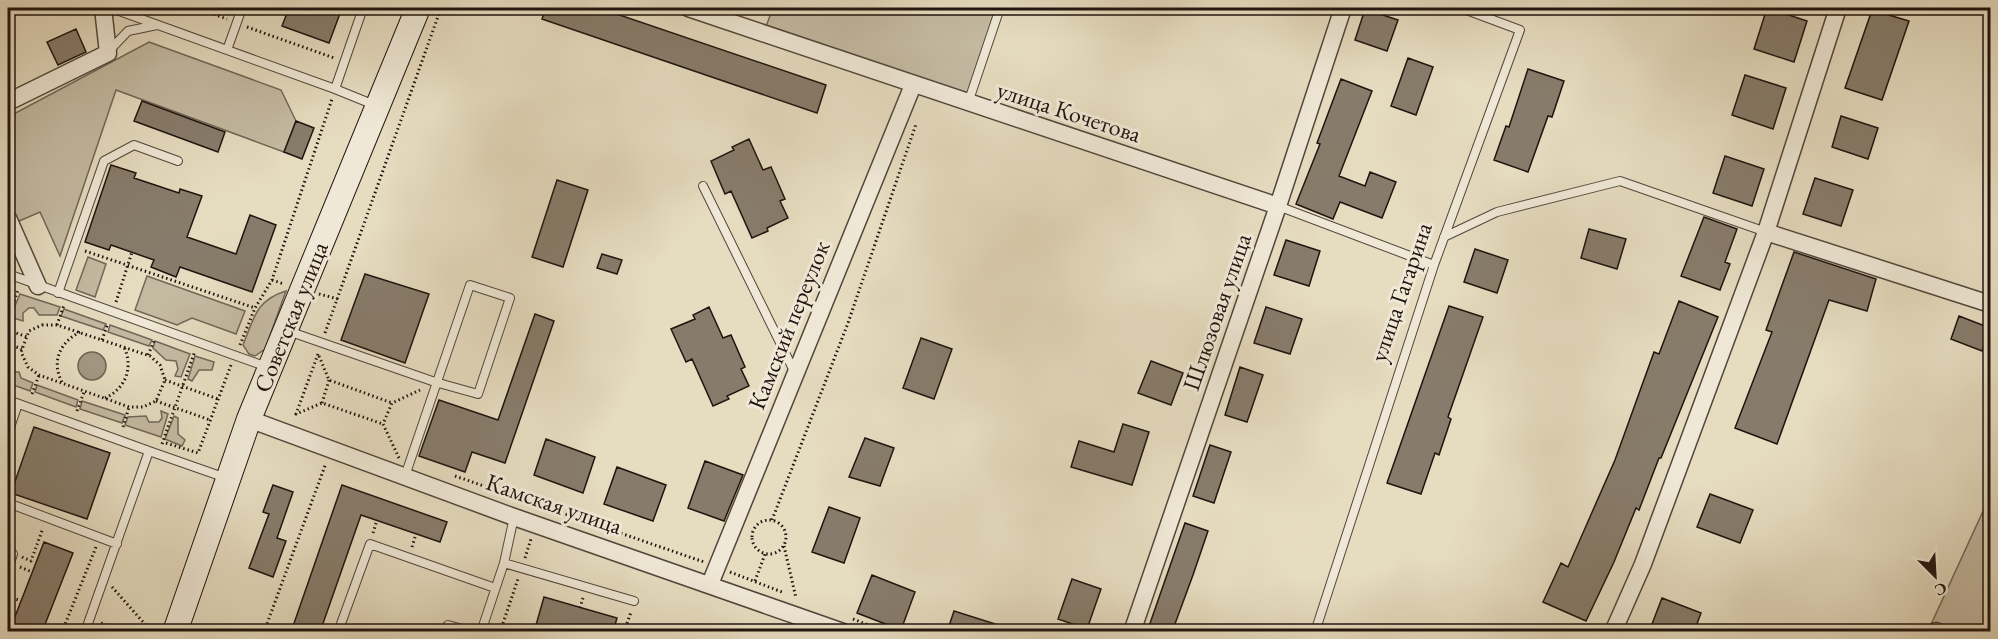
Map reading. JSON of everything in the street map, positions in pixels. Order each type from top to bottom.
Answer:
[{"type":"main road","name":"Советская улица","points":[[175,632],[249,419],[418,8]]},
{"type":"street","points":[[8,102],[108,53],[103,8]]},
{"type":"street","name":"улица Кочетова","points":[[688,8],[1278,206]]},
{"type":"street","name":"Шлюзовая улица","points":[[1132,632],[1278,206],[1343,8]]},
{"type":"street","points":[[1613,632],[1643,564],[1766,232],[1838,8]]},
{"type":"street","name":"Камский переулок","points":[[710,584],[913,85]]},
{"type":"street","points":[[8,218],[38,286]]},
{"type":"street","points":[[1766,232],[1990,304]]},
{"type":"street","name":"Камская улица","points":[[249,419],[408,468],[514,517],[843,632]]},
{"type":"lane","points":[[111,8],[378,106]]},
{"type":"lane","points":[[227,50],[242,8]]},
{"type":"lane","points":[[335,89],[363,8]]},
{"type":"lane","points":[[967,103],[1000,8]]},
{"type":"lane","name":"улица Гагарина","points":[[1315,632],[1434,265],[1520,30],[1461,8]]},
{"type":"lane","points":[[108,53],[128,31],[159,25]]},
{"type":"lane","points":[[58,293],[104,161],[134,145],[178,161]]},
{"type":"lane","points":[[1444,237],[1497,212],[1620,181],[1766,232]]},
{"type":"lane","points":[[703,186],[796,373]]},
{"type":"lane","name":"улица Кочетова","points":[[1278,206],[1434,265]]},
{"type":"lane","points":[[8,274],[197,344],[270,368]]},
{"type":"lane","points":[[285,330],[435,382],[478,394],[510,298],[470,285],[435,382],[408,468]]},
{"type":"lane","points":[[8,400],[229,479]]},
{"type":"lane","points":[[8,433],[18,404]]},
{"type":"lane","points":[[85,632],[154,453]]},
{"type":"lane","points":[[8,502],[117,544]]},
{"type":"lane","points":[[481,632],[504,563],[514,517]]},
{"type":"lane","points":[[338,632],[370,544],[495,588]]},
{"type":"lane","points":[[8,568],[13,554]]},
{"type":"lane","points":[[504,563],[634,602]]},
{"type":"lane","points":[[442,632],[448,625],[474,632]]},
{"type":"path","points":[[197,8],[344,62]]},
{"type":"path","points":[[298,420],[296,414],[441,8]]},
{"type":"path","points":[[163,442],[198,453],[255,308],[272,280],[335,89]]},
{"type":"path","name":"Камский переулок","points":[[772,520],[848,323],[916,123]]},
{"type":"path","points":[[84,250],[255,308]]},
{"type":"path","points":[[113,312],[132,252]]},
{"type":"path","points":[[57,325],[64,305]]},
{"type":"path","points":[[102,340],[109,321]]},
{"type":"path","points":[[42,325],[57,325],[80,332],[148,356],[160,365],[165,380],[156,401],[143,407],[129,407],[39,375],[28,367],[22,349],[29,331],[42,325]]},
{"type":"path","points":[[8,330],[27,337]]},
{"type":"path","points":[[63,384],[57,369],[59,352],[70,337],[80,332]]},
{"type":"path","points":[[148,356],[155,337]]},
{"type":"path","points":[[8,344],[22,349]]},
{"type":"path","points":[[154,453],[163,442],[197,344]]},
{"type":"path","points":[[103,399],[116,392],[124,382],[128,359],[124,347]]},
{"type":"path","points":[[318,354],[329,380],[322,403]]},
{"type":"path","points":[[32,394],[39,375]]},
{"type":"path","points":[[165,380],[218,399]]},
{"type":"path","points":[[329,380],[392,403]]},
{"type":"path","points":[[383,424],[392,403],[435,382]]},
{"type":"path","points":[[77,411],[84,392]]},
{"type":"path","points":[[156,401],[210,420]]},
{"type":"path","points":[[296,414],[322,403],[383,424],[399,458],[408,468]]},
{"type":"path","points":[[123,427],[129,407]]},
{"type":"path","points":[[388,454],[399,458]]},
{"type":"path","points":[[264,632],[327,461]]},
{"type":"path","points":[[454,476],[717,567],[796,598],[784,546],[785,530],[772,520],[761,521],[752,534],[755,549],[765,554],[776,554],[784,546]]},
{"type":"path","points":[[13,554],[31,561],[43,528],[51,531]]},
{"type":"path","points":[[500,632],[532,537]]},
{"type":"path","points":[[63,632],[99,538]]},
{"type":"path","points":[[86,544],[95,548]]},
{"type":"path","points":[[755,582],[765,554]]},
{"type":"path","points":[[104,579],[152,632]]},
{"type":"path","points":[[8,596],[21,601]]},
{"type":"path","points":[[624,632],[634,602]]},
{"type":"path","points":[[91,619],[125,632]]},
{"type":"shaded area","points":[[773,8],[997,8],[966,98],[765,29]]},
{"type":"shaded area","points":[[149,42],[281,90],[296,121],[284,152],[116,90],[60,256],[40,212],[17,222],[8,201],[8,117]]},
{"type":"shaded area","points":[[88,257],[106,264],[95,297],[76,290]]},
{"type":"shaded area","points":[[147,276],[245,311],[236,334],[192,318],[177,325],[135,310]]},
{"type":"shaded area","points":[[286,291],[265,349],[255,356],[249,354],[243,345],[257,311],[268,299]]},
{"type":"shaded area","points":[[20,294],[60,307],[57,315],[39,315],[34,308],[29,308],[23,313],[23,321],[10,317]]},
{"type":"shaded area","points":[[64,309],[106,324],[103,330],[61,316]]},
{"type":"shaded area","points":[[110,325],[152,340],[149,346],[108,332]]},
{"type":"shaded area","points":[[155,341],[190,354],[181,377],[175,376],[178,369],[176,361],[166,360],[153,348]]},
{"type":"shaded area","points":[[92,352],[102,356],[106,366],[102,376],[92,380],[82,376],[78,366],[82,356]]},
{"type":"shaded area","points":[[8,356],[13,358],[9,365],[10,372],[19,372],[21,378],[33,383],[30,391],[8,383]]},
{"type":"shaded area","points":[[195,356],[214,362],[212,370],[199,370],[192,381],[188,379]]},
{"type":"shaded area","points":[[37,385],[78,400],[76,407],[35,392]]},
{"type":"shaded area","points":[[82,401],[125,415],[122,423],[80,409]]},
{"type":"shaded area","points":[[161,411],[168,414],[161,437],[125,425],[128,417],[146,416],[149,422],[159,422],[162,418]]},
{"type":"shaded area","points":[[174,416],[178,418],[178,434],[185,440],[182,446],[165,439]]},
{"type":"shaded area","points":[[1990,496],[1990,631],[1928,631]]},
{"type":"building","points":[[289,8],[342,8],[329,43],[282,26]]},
{"type":"building","points":[[546,8],[599,8],[826,85],[817,113],[542,19]]},
{"type":"building","points":[[1767,8],[1807,21],[1794,62],[1754,49]]},
{"type":"building","points":[[1365,9],[1398,20],[1387,51],[1355,40]]},
{"type":"building","points":[[1872,10],[1909,21],[1882,100],[1845,88]]},
{"type":"building","points":[[76,29],[86,52],[58,65],[47,42]]},
{"type":"building","points":[[1408,58],[1433,67],[1416,115],[1391,106]]},
{"type":"building","points":[[1528,69],[1564,81],[1552,117],[1548,116],[1528,172],[1494,160],[1506,126],[1509,127]]},
{"type":"building","points":[[1745,75],[1786,88],[1773,129],[1732,115]]},
{"type":"building","points":[[1341,79],[1372,91],[1339,176],[1365,186],[1370,172],[1396,182],[1382,218],[1340,202],[1333,219],[1296,204],[1320,144],[1317,143]]},
{"type":"building","points":[[142,101],[225,132],[218,152],[134,121]]},
{"type":"building","points":[[1841,116],[1878,128],[1868,159],[1832,147]]},
{"type":"building","points":[[296,121],[314,128],[302,159],[284,152]]},
{"type":"building","points":[[749,139],[763,170],[771,167],[785,199],[780,201],[788,218],[752,238],[731,191],[725,194],[711,161],[734,150],[732,147]]},
{"type":"building","points":[[1725,156],[1764,169],[1752,206],[1713,193]]},
{"type":"building","points":[[111,165],[136,173],[134,178],[179,193],[180,189],[202,196],[187,237],[236,254],[250,215],[276,225],[252,292],[180,267],[176,277],[151,267],[154,260],[111,245],[109,250],[85,242]]},
{"type":"building","points":[[1815,178],[1853,190],[1841,226],[1803,214]]},
{"type":"building","points":[[557,180],[588,190],[563,267],[532,257]]},
{"type":"building","points":[[1704,217],[1737,229],[1725,262],[1730,264],[1720,290],[1681,276]]},
{"type":"building","points":[[1589,229],[1626,239],[1617,269],[1581,258]]},
{"type":"building","points":[[1286,240],[1320,251],[1309,286],[1274,275]]},
{"type":"building","points":[[1475,249],[1508,260],[1497,293],[1464,282]]},
{"type":"building","points":[[1794,252],[1876,279],[1867,311],[1829,300],[1777,444],[1735,428],[1772,332],[1766,330]]},
{"type":"building","points":[[602,254],[622,260],[617,274],[597,268]]},
{"type":"building","points":[[365,274],[429,294],[405,363],[341,340]]},
{"type":"building","points":[[1679,301],[1718,317],[1639,510],[1636,508],[1586,621],[1543,602],[1561,563],[1568,567],[1615,460],[1654,352],[1659,354]]},
{"type":"building","points":[[1449,306],[1483,317],[1448,417],[1451,419],[1439,455],[1435,453],[1421,494],[1387,483]]},
{"type":"building","points":[[709,307],[723,338],[731,335],[745,367],[741,369],[749,386],[727,396],[729,399],[713,406],[692,359],[686,362],[671,329],[695,319],[693,315]]},
{"type":"building","points":[[1266,307],[1302,319],[1290,354],[1254,343]]},
{"type":"building","points":[[535,314],[554,321],[505,463],[472,452],[465,472],[419,456],[439,400],[498,420]]},
{"type":"building","points":[[1959,316],[1990,328],[1982,351],[1951,339]]},
{"type":"building","points":[[921,338],[952,349],[934,399],[903,388]]},
{"type":"building","points":[[1151,361],[1183,373],[1171,405],[1138,393]]},
{"type":"building","points":[[1240,367],[1263,375],[1247,422],[1225,415]]},
{"type":"building","points":[[1123,424],[1149,432],[1132,485],[1071,467],[1079,441],[1114,452]]},
{"type":"building","points":[[34,427],[110,453],[87,519],[11,493]]},
{"type":"building","points":[[865,438],[894,448],[880,486],[849,477]]},
{"type":"building","points":[[546,439],[595,457],[583,493],[534,475]]},
{"type":"building","points":[[1210,445],[1231,452],[1214,503],[1193,496]]},
{"type":"building","points":[[705,461],[743,475],[724,521],[688,508]]},
{"type":"building","points":[[617,467],[666,485],[653,521],[604,504]]},
{"type":"building","points":[[273,485],[293,492],[277,538],[286,541],[273,577],[249,568],[269,514],[263,512]]},
{"type":"building","points":[[342,485],[447,522],[440,542],[361,515],[320,632],[291,632]]},
{"type":"building","points":[[1710,494],[1753,510],[1740,543],[1697,527]]},
{"type":"building","points":[[829,507],[860,518],[844,563],[812,552]]},
{"type":"building","points":[[1185,523],[1208,531],[1193,575],[1172,632],[1147,632]]},
{"type":"building","points":[[44,542],[73,553],[42,632],[9,632]]},
{"type":"building","points":[[872,575],[915,592],[901,630],[857,613]]},
{"type":"building","points":[[1072,579],[1101,589],[1087,629],[1058,619]]},
{"type":"building","points":[[544,597],[617,618],[613,632],[534,632]]},
{"type":"building","points":[[1662,598],[1701,613],[1694,632],[1649,632]]},
{"type":"building","points":[[954,611],[1011,629],[1010,632],[947,632]]}]
